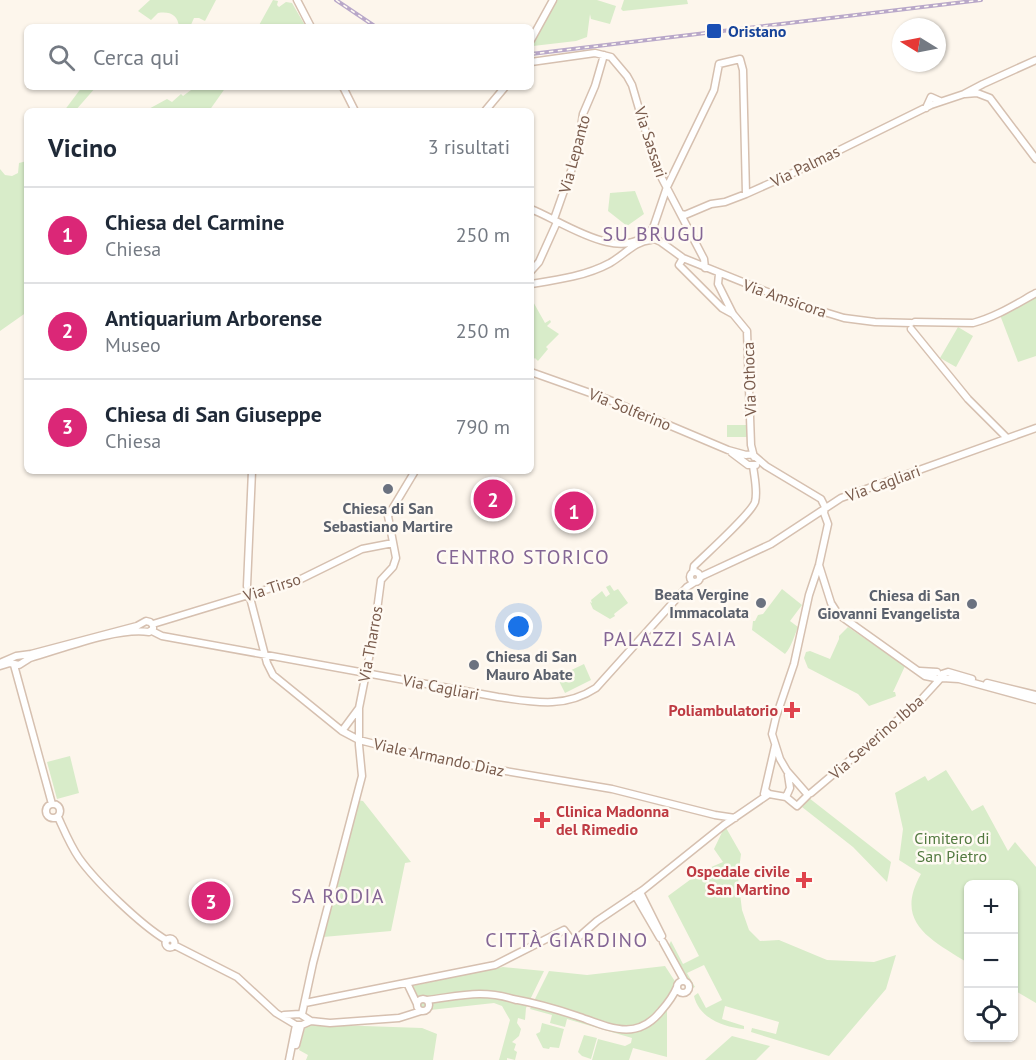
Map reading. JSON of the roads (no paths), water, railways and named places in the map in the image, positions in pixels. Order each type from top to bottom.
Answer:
[{"type":"street","points":[[534,35],[554,0]]},
{"type":"street","points":[[297,1],[309,24]]},
{"type":"street","points":[[534,62],[595,53],[604,55]]},
{"type":"street","name":"Via Sassari","points":[[604,55],[611,57],[632,85],[656,167],[681,214],[690,237],[704,259],[705,268]]},
{"type":"street","name":"Via Lepanto","points":[[534,268],[539,262],[556,221],[577,154],[582,114],[595,86],[604,55]]},
{"type":"street","points":[[534,284],[565,279],[599,267],[648,237],[667,188],[714,90],[719,64],[740,59],[743,70],[746,194]]},
{"type":"street","points":[[964,94],[1036,60]]},
{"type":"street","points":[[980,85],[1036,159]]},
{"type":"street","points":[[344,90],[354,108]]},
{"type":"street","points":[[488,108],[503,90]]},
{"type":"street","points":[[964,94],[986,95]]},
{"type":"street","name":"Via Palmas","points":[[681,214],[686,215],[711,204],[725,202],[746,194],[795,172],[930,103],[964,94]]},
{"type":"street","points":[[534,210],[583,234],[607,242],[638,242]]},
{"type":"street","name":"Via Amsicora","points":[[648,237],[657,240],[682,258],[770,294],[844,318],[895,322],[914,328]]},
{"type":"street","name":"Via Othoca","points":[[682,258],[679,265],[722,308],[733,314],[747,331],[750,460]]},
{"type":"street","points":[[719,274],[718,284],[733,314]]},
{"type":"street","points":[[1007,438],[968,399],[914,328],[931,323],[980,321],[991,318],[1036,293]]},
{"type":"street","name":"Via Solferino","points":[[534,374],[607,399],[750,460]]},
{"type":"street","name":"Via Cagliari","points":[[0,664],[112,635],[150,629],[162,636],[542,704],[571,700],[590,692],[607,677],[696,576],[771,544],[841,498],[1036,428]]},
{"type":"street","points":[[750,460],[766,466],[820,499],[825,507],[824,513],[828,524],[794,664],[772,734],[780,759],[787,771],[808,795],[797,806],[786,797],[766,794]]},
{"type":"street","points":[[696,576],[697,562],[730,531],[754,504],[754,482],[750,460]]},
{"type":"street","name":"Viale Armando Diaz","points":[[252,474],[246,573],[248,595],[264,655],[273,675],[342,731],[359,740],[434,759],[612,789],[735,818]]},
{"type":"street","points":[[390,543],[387,519],[413,474]]},
{"type":"street","name":"Via Tirso","points":[[150,629],[301,579],[362,549],[390,543]]},
{"type":"street","name":"Via Tharros","points":[[342,731],[356,716],[359,708],[381,580],[395,563],[396,558],[390,543]]},
{"type":"street","points":[[819,565],[831,603],[838,614],[920,671],[1036,700]]},
{"type":"street","name":"Via Cagliari","points":[[17,661],[149,621],[150,629]]},
{"type":"street","points":[[17,661],[52,804],[60,808],[58,817],[78,856],[87,868],[136,916],[166,940],[173,939],[174,945],[237,977],[277,1013],[300,1020],[330,1023],[406,1016],[422,1004],[476,993],[496,994],[578,1019],[623,1029],[644,1027],[656,1017],[680,986],[676,968],[639,892]]},
{"type":"street","points":[[939,676],[952,673],[1036,695]]},
{"type":"street","name":"Via Severino Ibba","points":[[811,793],[919,702],[939,676]]},
{"type":"street","points":[[300,1020],[301,1006],[362,776],[356,716]]},
{"type":"street","points":[[769,725],[776,717]]},
{"type":"street","points":[[305,1003],[487,967],[500,963],[564,930],[573,942],[597,921],[639,892],[766,794],[775,742]]},
{"type":"street","points":[[772,760],[776,756],[780,759]]},
{"type":"street","points":[[786,797],[790,788],[787,771]]},
{"type":"street","points":[[52,804],[47,808],[48,815],[52,818],[58,817]]},
{"type":"street","points":[[715,815],[724,825]]},
{"type":"street","points":[[291,1060],[311,969]]},
{"type":"street","points":[[407,983],[422,1004]]},
{"type":"railway","points":[[336,0],[372,24]]},
{"type":"railway","points":[[534,54],[981,0]]},
{"type":"place","name":"Oristano","points":[[714,31]]},
{"type":"place","name":"Chiesa di San Sebastiano Martire","points":[[388,489]]},
{"type":"place","name":"Antiquarium Arborense","points":[[493,499]]},
{"type":"place","name":"Chiesa del Carmine","points":[[574,511]]},
{"type":"place","name":"Beata Vergine Immacolata","points":[[761,603]]},
{"type":"place","name":"Chiesa di San Giovanni Evangelista","points":[[972,604]]},
{"type":"place","name":"Chiesa di San Mauro Abate","points":[[474,665]]},
{"type":"place","name":"Poliambulatorio","points":[[792,710]]},
{"type":"place","name":"Clinica Madonna del Rimedio","points":[[542,820]]},
{"type":"place","name":"Ospedale civile San Martino","points":[[804,880]]},
{"type":"place","name":"Chiesa di San Giuseppe","points":[[211,901]]},
{"type":"district","name":"SU BRUGU","points":[[654,234]]},
{"type":"district","name":"CENTRO STORICO","points":[[523,557]]},
{"type":"district","name":"PALAZZI SAIA","points":[[670,639]]},
{"type":"district","name":"SA RODIA","points":[[338,896]]},
{"type":"district","name":"CITTÀ GIARDINO","points":[[567,940]]},
{"type":"park label","name":"Cimitero di San Pietro","points":[[952,847]]}]
